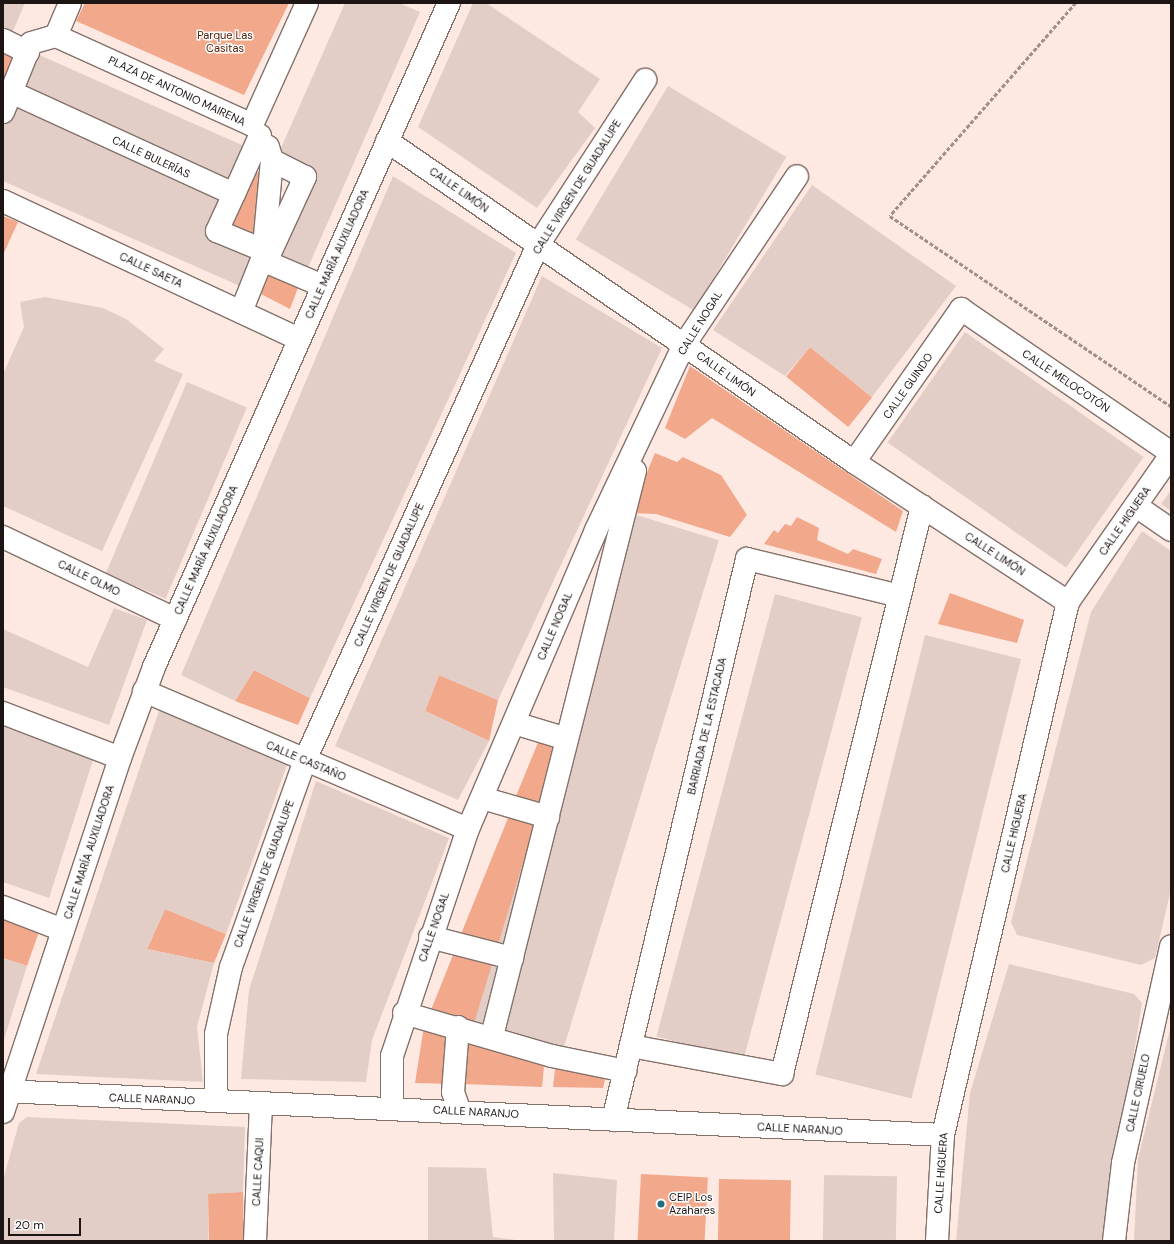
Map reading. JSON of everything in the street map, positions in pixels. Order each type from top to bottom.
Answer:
[{"type":"street","points":[[7,102],[31,43],[56,36],[70,3]]},
{"type":"street","name":"PLAZA DE ANTONIO MAIRENA","points":[[56,36],[256,131],[307,3]]},
{"type":"street","name":"CALLE MARÍA AUXILIADORA","points":[[5,1099],[120,758],[144,692],[388,140],[445,5]]},
{"type":"street","points":[[3,40],[28,52]]},
{"type":"street","name":"CALLE VIRGEN DE GUADALUPE","points":[[216,1101],[216,1034],[230,967],[305,760],[538,245],[645,80]]},
{"type":"street","name":"CALLE BULERÍAS","points":[[7,102],[234,194]]},
{"type":"street","points":[[241,312],[263,256],[272,160],[272,152],[256,131]]},
{"type":"street","points":[[256,131],[234,194],[217,231],[323,286]]},
{"type":"street","name":"CALLE LIMÓN","points":[[388,140],[854,462],[1068,602]]},
{"type":"street","points":[[263,256],[270,253],[305,177],[272,160]]},
{"type":"street","name":"CALLE NOGAL","points":[[392,1108],[392,1056],[404,1013],[468,829],[596,530],[684,345],[797,176]]},
{"type":"street","name":"CALLE SAETA","points":[[3,201],[299,339]]},
{"type":"street","name":"CALLE MELOCOTÓN","points":[[961,309],[1171,454]]},
{"type":"street","name":"CALLE GUINDO","points":[[854,462],[961,309]]},
{"type":"street","points":[[492,1036],[647,423]]},
{"type":"street","name":"CALLE HIGUERA","points":[[937,1241],[943,1135],[1068,602],[1171,454]]},
{"type":"street","points":[[631,1046],[782,1074],[922,506]]},
{"type":"street","points":[[1136,506],[1171,530]]},
{"type":"street","name":"CALLE OLMO","points":[[3,537],[175,619]]},
{"type":"street","name":"BARRIADA DE LA ESTACADA","points":[[613,1120],[747,559],[900,596]]},
{"type":"street","name":"CALLE CASTAÑO","points":[[144,692],[468,829]]},
{"type":"street","points":[[3,713],[120,758]]},
{"type":"street","points":[[514,723],[567,739]]},
{"type":"street","points":[[482,798],[548,817]]},
{"type":"street","points":[[3,907],[63,930]]},
{"type":"street","points":[[430,937],[512,958]]},
{"type":"street","name":"CALLE CIRUELO","points":[[1114,1241],[1123,1163],[1171,946]]},
{"type":"street","points":[[404,1013],[492,1036],[552,1056],[625,1071]]},
{"type":"street","points":[[458,1027],[454,1092],[460,1112]]},
{"type":"street","name":"CALLE NARANJO","points":[[5,1099],[216,1101],[261,1104],[392,1108],[943,1135]]},
{"type":"street","name":"CALLE CAQUI","points":[[255,1241],[261,1104]]},
{"type":"path","points":[[1076,3],[890,216],[1171,406]]},
{"type":"green space","name":"Parque Las Casitas","points":[[85,3],[289,3],[244,95],[76,21]]},
{"type":"green space","points":[[3,46],[23,56],[3,102]]},
{"type":"green space","points":[[250,169],[262,175],[257,244],[221,230]]},
{"type":"green space","points":[[3,216],[18,222],[3,255]]},
{"type":"green space","points":[[270,267],[301,280],[290,309],[257,292]]},
{"type":"green space","points":[[810,347],[872,397],[848,427],[786,377]]},
{"type":"green space","points":[[690,366],[903,511],[896,532],[712,418],[685,439],[665,428]]},
{"type":"green space","points":[[655,453],[677,462],[683,457],[721,475],[747,515],[730,537],[656,514],[630,513]]},
{"type":"green space","points":[[797,517],[819,528],[817,540],[848,554],[853,549],[882,559],[876,574],[764,544],[774,530],[778,533],[785,524],[791,526]]},
{"type":"green space","points":[[950,593],[1024,620],[1017,643],[938,624]]},
{"type":"green space","points":[[254,670],[310,698],[298,725],[235,701]]},
{"type":"green space","points":[[439,675],[498,700],[489,741],[425,711]]},
{"type":"green space","points":[[539,740],[564,743],[550,809],[514,801]]},
{"type":"green space","points":[[510,813],[544,820],[512,952],[459,939]]},
{"type":"green space","points":[[165,909],[226,934],[214,963],[147,949]]},
{"type":"green space","points":[[3,915],[40,929],[27,966],[3,958]]},
{"type":"green space","points":[[455,950],[509,965],[492,1028],[429,1015]]},
{"type":"green space","points":[[424,1026],[453,1034],[450,1084],[415,1083]]},
{"type":"green space","points":[[464,1033],[545,1056],[542,1087],[463,1084]]},
{"type":"green space","points":[[556,1060],[607,1071],[603,1088],[553,1087]]},
{"type":"green space","points":[[641,1174],[708,1178],[705,1241],[637,1241]]},
{"type":"green space","points":[[719,1179],[791,1180],[790,1241],[718,1241]]},
{"type":"green space","points":[[243,1192],[244,1241],[209,1241],[208,1193]]},
{"type":"building","points":[[3,3],[25,3],[10,38],[3,34]]},
{"type":"building","points":[[345,3],[399,3],[420,12],[306,272],[273,256],[313,173],[277,157]]},
{"type":"building","points":[[473,3],[486,3],[600,79],[578,112],[595,128],[537,208],[418,127]]},
{"type":"building","points":[[35,53],[250,149],[235,181],[20,86]]},
{"type":"building","points":[[668,86],[786,157],[694,311],[576,239]]},
{"type":"building","points":[[12,102],[227,201],[212,235],[256,256],[242,287],[3,181],[3,123]]},
{"type":"building","points":[[393,176],[516,253],[310,698],[254,670],[235,701],[181,675]]},
{"type":"building","points":[[812,185],[956,286],[872,397],[810,347],[785,376],[713,330]]},
{"type":"building","points":[[542,276],[662,348],[498,700],[439,675],[425,711],[489,741],[458,800],[335,746]]},
{"type":"building","points":[[45,297],[103,308],[126,319],[164,349],[154,361],[183,374],[102,551],[3,506],[3,374],[24,327],[20,302]]},
{"type":"building","points":[[965,332],[1144,457],[1066,568],[888,443]]},
{"type":"building","points":[[187,382],[247,407],[166,599],[106,573]]},
{"type":"building","points":[[1171,490],[1171,511],[1161,504]]},
{"type":"building","points":[[630,513],[719,540],[561,1058],[472,1030]]},
{"type":"building","points":[[1142,531],[1171,551],[1171,889],[1155,958],[1141,965],[1017,935],[1011,922],[1091,612]]},
{"type":"building","points":[[775,594],[862,617],[743,1060],[656,1036]]},
{"type":"building","points":[[114,608],[147,620],[109,725],[3,687],[3,629],[88,667]]},
{"type":"building","points":[[925,635],[1021,659],[911,1098],[815,1075]]},
{"type":"building","points":[[161,705],[288,762],[226,934],[165,909],[147,949],[214,963],[197,1027],[203,1082],[36,1074]]},
{"type":"building","points":[[3,726],[93,760],[49,898],[3,882]]},
{"type":"building","points":[[316,781],[449,838],[372,1040],[366,1082],[241,1079],[249,990]]},
{"type":"building","points":[[3,958],[27,966],[3,1043]]},
{"type":"building","points":[[1009,964],[1134,994],[1142,1003],[1104,1241],[956,1241],[970,1093]]},
{"type":"building","points":[[1171,1025],[1171,1241],[1134,1241],[1138,1159]]},
{"type":"building","points":[[27,1117],[245,1127],[243,1192],[208,1194],[208,1241],[3,1241],[3,1180],[19,1123]]},
{"type":"building","points":[[428,1167],[486,1168],[493,1237],[524,1241],[428,1241]]},
{"type":"building","points":[[553,1173],[617,1180],[614,1241],[554,1241]]},
{"type":"building","points":[[824,1175],[897,1176],[896,1241],[823,1241]]},
{"type":"place","name":"CEIP Los Azahares","points":[[661,1204]]}]
